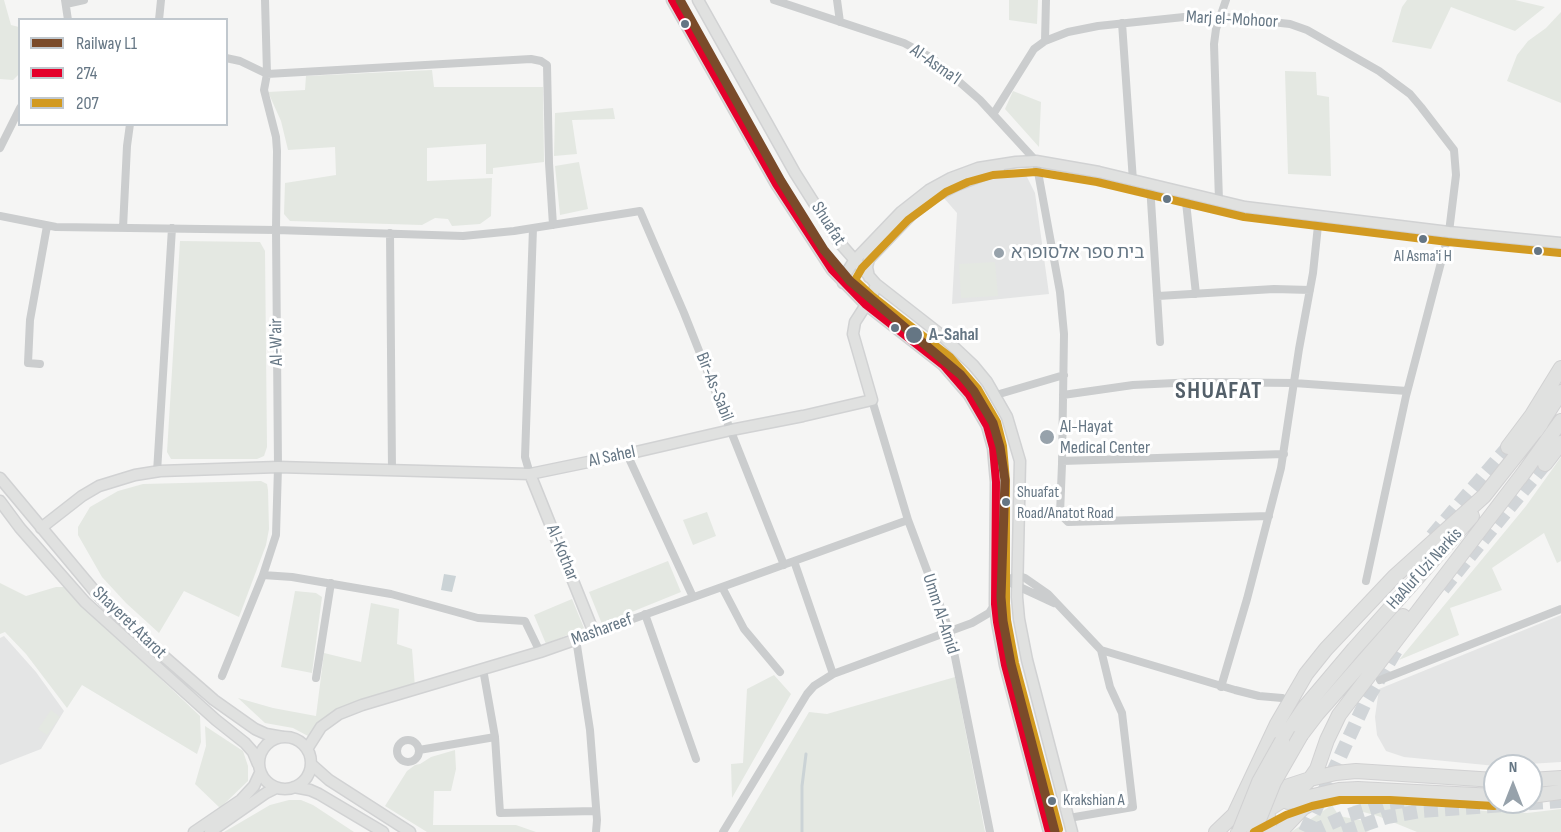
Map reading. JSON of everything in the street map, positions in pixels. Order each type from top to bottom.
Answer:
[{"type":"highway","points":[[1508,447],[1532,415],[1561,368]]},
{"type":"highway","name":"HaAluf Uzi Narkis","points":[[1239,832],[1259,782],[1282,741],[1305,707],[1470,519],[1506,474],[1561,392]]},
{"type":"highway","name":"HaAluf Uzi Narkis","points":[[1254,832],[1274,782],[1301,735],[1525,471],[1561,421]]},
{"type":"highway","points":[[1235,813],[1267,743],[1306,674],[1326,649],[1394,577],[1484,496],[1540,424]]},
{"type":"highway","points":[[1545,464],[1561,443]]},
{"type":"highway","points":[[1239,832],[1253,819],[1299,790],[1310,779],[1317,769],[1339,715],[1525,471]]},
{"type":"highway","points":[[1215,832],[1235,813],[1255,799],[1275,789],[1310,779],[1356,771],[1483,779]]},
{"type":"highway","points":[[1543,779],[1561,778]]},
{"type":"highway","points":[[1267,811],[1308,796],[1339,790],[1390,789],[1483,795]]},
{"type":"highway","points":[[1280,832],[1303,808],[1339,790]]},
{"type":"highway","points":[[1543,794],[1561,792]]},
{"type":"highway","points":[[1255,799],[1267,811],[1269,832]]},
{"type":"street","points":[[68,18],[66,2],[84,0]]},
{"type":"street","points":[[159,18],[161,0]]},
{"type":"street","name":"Al-W'air","points":[[222,676],[263,575],[276,535],[279,467],[276,230],[278,151],[264,90],[267,74],[265,0]]},
{"type":"street","name":"Shuafat","points":[[698,0],[795,173],[842,246],[873,281],[958,349],[987,382],[1007,417],[1020,461],[1015,581],[1019,619],[1027,660],[1072,832]]},
{"type":"street","name":"Al-Asma'l","points":[[774,0],[904,43],[932,58],[953,74],[994,113],[1036,161]]},
{"type":"street","points":[[837,0],[840,22]]},
{"type":"street","points":[[1045,41],[1046,0]]},
{"type":"street","points":[[1219,201],[1214,44],[1219,17],[1226,0]]},
{"type":"street","name":"Shuafat","points":[[674,1],[776,184],[819,253],[843,283],[865,304],[943,365],[969,394],[987,426],[995,463],[995,599],[998,630],[1049,832]]},
{"type":"street","name":"Marj el-Mohoor","points":[[994,113],[1034,49],[1045,41],[1068,32],[1184,16],[1290,24],[1306,30],[1379,71],[1410,94],[1454,150],[1456,175],[1449,232],[1407,391],[1366,581]]},
{"type":"street","points":[[1122,23],[1133,181]]},
{"type":"street","points":[[0,216],[47,226],[463,236],[553,225],[547,65],[531,59],[267,74],[240,61],[228,58]]},
{"type":"street","points":[[0,148],[18,112]]},
{"type":"street","points":[[123,228],[130,126]]},
{"type":"street","points":[[843,283],[854,261],[914,201],[951,178],[991,165],[1036,161],[1099,172],[1245,207],[1561,243]]},
{"type":"street","points":[[872,400],[853,334],[855,322],[873,294],[873,281],[868,263],[874,251],[907,218],[927,202],[967,180],[1036,161]]},
{"type":"street","points":[[1036,161],[1060,292],[1064,334],[1060,514],[1068,522],[1269,516]]},
{"type":"street","points":[[1150,185],[1160,342]]},
{"type":"street","points":[[1185,194],[1196,294]]},
{"type":"street","name":"Bir-As-Sabil","points":[[553,225],[640,211],[680,303],[784,565]]},
{"type":"street","points":[[1221,687],[1284,454],[1310,290],[1319,216]]},
{"type":"street","points":[[40,364],[28,363],[30,320],[47,226]]},
{"type":"street","points":[[157,472],[172,228]]},
{"type":"street","points":[[530,474],[525,457],[533,228]]},
{"type":"street","points":[[390,233],[392,471]]},
{"type":"street","points":[[842,246],[855,249],[869,245]]},
{"type":"street","points":[[1158,296],[1274,289],[1310,290]]},
{"type":"street","points":[[996,395],[1064,375]]},
{"type":"street","points":[[1063,395],[1133,385],[1196,382],[1294,383],[1407,391]]},
{"type":"street","name":"Al Sahel","points":[[41,528],[82,496],[99,486],[114,480],[157,472],[279,467],[530,474],[872,400]]},
{"type":"street","name":"Umm Al-Amid","points":[[872,400],[908,520],[950,632],[990,832]]},
{"type":"street","points":[[627,454],[693,597]]},
{"type":"street","points":[[1062,461],[1284,454]]},
{"type":"street","name":"Al-Kothar","points":[[530,474],[594,633]]},
{"type":"street","name":"Shayeret Atarot","points":[[0,478],[113,610],[137,633],[214,700],[255,729],[283,737]]},
{"type":"street","name":"Shayeret Atarot","points":[[0,501],[20,528],[85,602],[216,720],[245,743],[253,752],[259,769]]},
{"type":"street","name":"Mashareef","points":[[307,749],[321,727],[339,714],[362,705],[540,652],[908,520]]},
{"type":"street","points":[[794,561],[834,674]]},
{"type":"street","points":[[996,562],[1000,570],[1015,581],[1059,606],[1101,650],[1221,687],[1282,699]]},
{"type":"street","points":[[263,575],[292,577],[391,594],[478,618],[525,621],[540,652]]},
{"type":"street","points":[[723,832],[807,694],[822,679],[972,623],[988,614],[995,599],[1015,581]]},
{"type":"street","points":[[316,678],[331,583]]},
{"type":"street","points":[[722,587],[744,629],[780,672]]},
{"type":"street","points":[[1380,680],[1561,609]]},
{"type":"street","points":[[645,614],[696,759]]},
{"type":"street","points":[[972,623],[987,623],[998,630]]},
{"type":"street","points":[[576,639],[590,729],[596,832]]},
{"type":"street","points":[[1069,818],[1133,807],[1122,713],[1110,687],[1101,650]]},
{"type":"street","points":[[483,669],[495,737],[500,813],[596,811]]},
{"type":"street","points":[[194,832],[242,800],[254,786],[262,749],[275,739],[283,737],[297,740],[307,749],[311,764],[329,780],[410,832]]},
{"type":"street","points":[[419,750],[495,737]]},
{"type":"street","points":[[294,788],[306,778],[311,764]]},
{"type":"street","points":[[259,769],[269,784],[276,788],[310,790],[383,832]]},
{"type":"street","points":[[210,832],[276,788]]},
{"type":"shaded area","points":[[0,0],[4,0],[11,25],[18,27],[18,75],[13,80],[0,79]]},
{"type":"shaded area","points":[[1009,0],[1038,0],[1037,24],[1009,20]]},
{"type":"shaded area","points":[[1407,0],[1515,0],[1545,7],[1515,31],[1451,7],[1431,49],[1392,42],[1402,7]]},
{"type":"shaded area","points":[[1561,12],[1561,103],[1507,81],[1517,55],[1528,41],[1546,28]]},
{"type":"shaded area","points":[[432,70],[434,87],[543,87],[544,162],[493,168],[493,174],[486,174],[486,144],[427,148],[427,181],[492,178],[491,216],[480,224],[452,226],[448,219],[435,218],[422,225],[290,221],[284,214],[285,183],[336,175],[335,147],[288,150],[281,121],[268,92],[305,90],[306,76]]},
{"type":"shaded area","points":[[1285,71],[1316,72],[1317,95],[1329,97],[1331,176],[1288,174]]},
{"type":"shaded area","points":[[1013,91],[1041,102],[1039,147],[1005,109]]},
{"type":"shaded area","points":[[613,108],[615,119],[572,120],[577,154],[554,156],[555,113]]},
{"type":"shaded area","points":[[579,162],[588,209],[560,215],[555,166]]},
{"type":"shaded area","name":"בית ספר אלסופרא","points":[[1024,171],[1035,193],[1049,294],[952,304],[957,213],[943,197],[967,185],[996,175]]},
{"type":"shaded area","points":[[180,241],[260,242],[265,251],[267,447],[264,456],[257,459],[171,459],[167,452]]},
{"type":"shaded area","points":[[995,262],[998,296],[961,298],[959,264]]},
{"type":"shaded area","points":[[1561,457],[1561,561],[1557,563],[1544,533],[1492,568],[1502,590],[1450,608],[1459,635],[1399,660],[1526,506]]},
{"type":"shaded area","points":[[261,481],[267,484],[268,490],[269,529],[266,545],[239,617],[184,591],[159,633],[102,577],[78,535],[78,527],[90,507],[118,491],[143,484]]},
{"type":"shaded area","points":[[707,512],[716,536],[693,545],[683,520]]},
{"type":"shaded area","points":[[668,561],[681,592],[602,624],[589,592]]},
{"type":"shaded area","points":[[444,574],[456,576],[452,592],[441,590]]},
{"type":"shaded area","points":[[0,583],[26,596],[56,587],[67,587],[97,613],[145,664],[200,716],[201,742],[197,754],[82,685],[67,708],[26,654],[5,632],[0,634]]},
{"type":"shaded area","points":[[295,591],[316,593],[322,597],[312,673],[281,667]]},
{"type":"shaded area","points":[[572,599],[584,628],[546,644],[534,615]]},
{"type":"shaded area","points":[[371,603],[399,609],[397,644],[412,649],[415,687],[335,714],[308,736],[293,728],[265,723],[238,698],[273,708],[316,716],[324,653],[361,662]]},
{"type":"shaded area","points":[[1561,615],[1561,762],[1543,763],[1543,754],[1483,754],[1483,765],[1404,757],[1386,751],[1377,735],[1375,717],[1379,689]]},
{"type":"shaded area","points":[[4,636],[36,672],[64,711],[41,749],[0,765],[0,638]]},
{"type":"shaded area","points":[[774,675],[791,694],[732,798],[731,764],[743,763],[747,689]]},
{"type":"shaded area","points":[[955,677],[985,832],[738,832],[809,712],[827,714]]},
{"type":"shaded area","points":[[51,710],[60,717],[47,735],[38,729]]},
{"type":"shaded area","points":[[205,726],[243,751],[248,766],[248,781],[220,808],[195,784],[206,746]]},
{"type":"shaded area","points":[[455,750],[456,769],[451,791],[434,791],[433,825],[516,825],[536,832],[427,832],[385,806],[407,771],[431,757]]},
{"type":"shaded area","points":[[1378,799],[1483,811],[1483,814],[1543,814],[1543,811],[1561,809],[1561,832],[1417,832],[1378,816],[1356,810],[1352,806]]},
{"type":"shaded area","points":[[289,800],[301,800],[313,805],[354,832],[224,832],[270,805]]},
{"type":"shaded area","points":[[1332,805],[1339,816],[1370,822],[1370,830],[1367,832],[1291,832]]},
{"type":"waterway","points":[[802,832],[802,786],[806,754]]},
{"type":"tunnel","points":[[1432,536],[1508,447]]},
{"type":"tunnel","points":[[1443,589],[1545,464]]},
{"type":"tunnel","points":[[1305,832],[1365,703],[1398,647]]},
{"type":"tunnel","points":[[1311,832],[1349,815],[1384,804],[1430,797]]},
{"type":"tunnel","points":[[1343,832],[1387,817],[1420,811],[1561,801]]},
{"type":"rail line","name":"L1","points":[[680,0],[781,181],[824,250],[850,281],[961,375],[974,391],[993,423],[1000,447],[1005,480],[1001,597],[1003,621],[1011,664],[1055,832]]},
{"type":"transit line","name":"274","points":[[672,0],[776,184],[832,270],[865,304],[943,365],[969,395],[987,426],[993,448],[996,482],[995,604],[997,622],[1005,665],[1049,832]]},
{"type":"transit line","name":"207","points":[[1059,829],[1015,663],[1007,620],[1006,481],[1003,446],[997,422],[978,389],[950,357],[855,280],[862,268],[908,220],[946,192],[968,182],[993,175],[1036,172],[1097,182],[1244,217],[1560,253]]},
{"type":"transit line","name":"207","points":[[1254,832],[1286,815],[1340,800],[1390,800],[1483,805]]},
{"type":"place","name":"Al Asma'i H","points":[[1423,239]]},
{"type":"place","name":"בית ספר אלסופרא","points":[[999,253]]},
{"type":"place","name":"A-Sahal","points":[[914,335]]},
{"type":"place","name":"Al-Hayat Medical Center","points":[[1047,437]]},
{"type":"place","name":"Shuafat Road/Anatot Road","points":[[1006,502]]},
{"type":"place","name":"Krakshian A","points":[[1052,801]]},
{"type":"district","name":"SHUAFAT","points":[[1219,392]]}]
